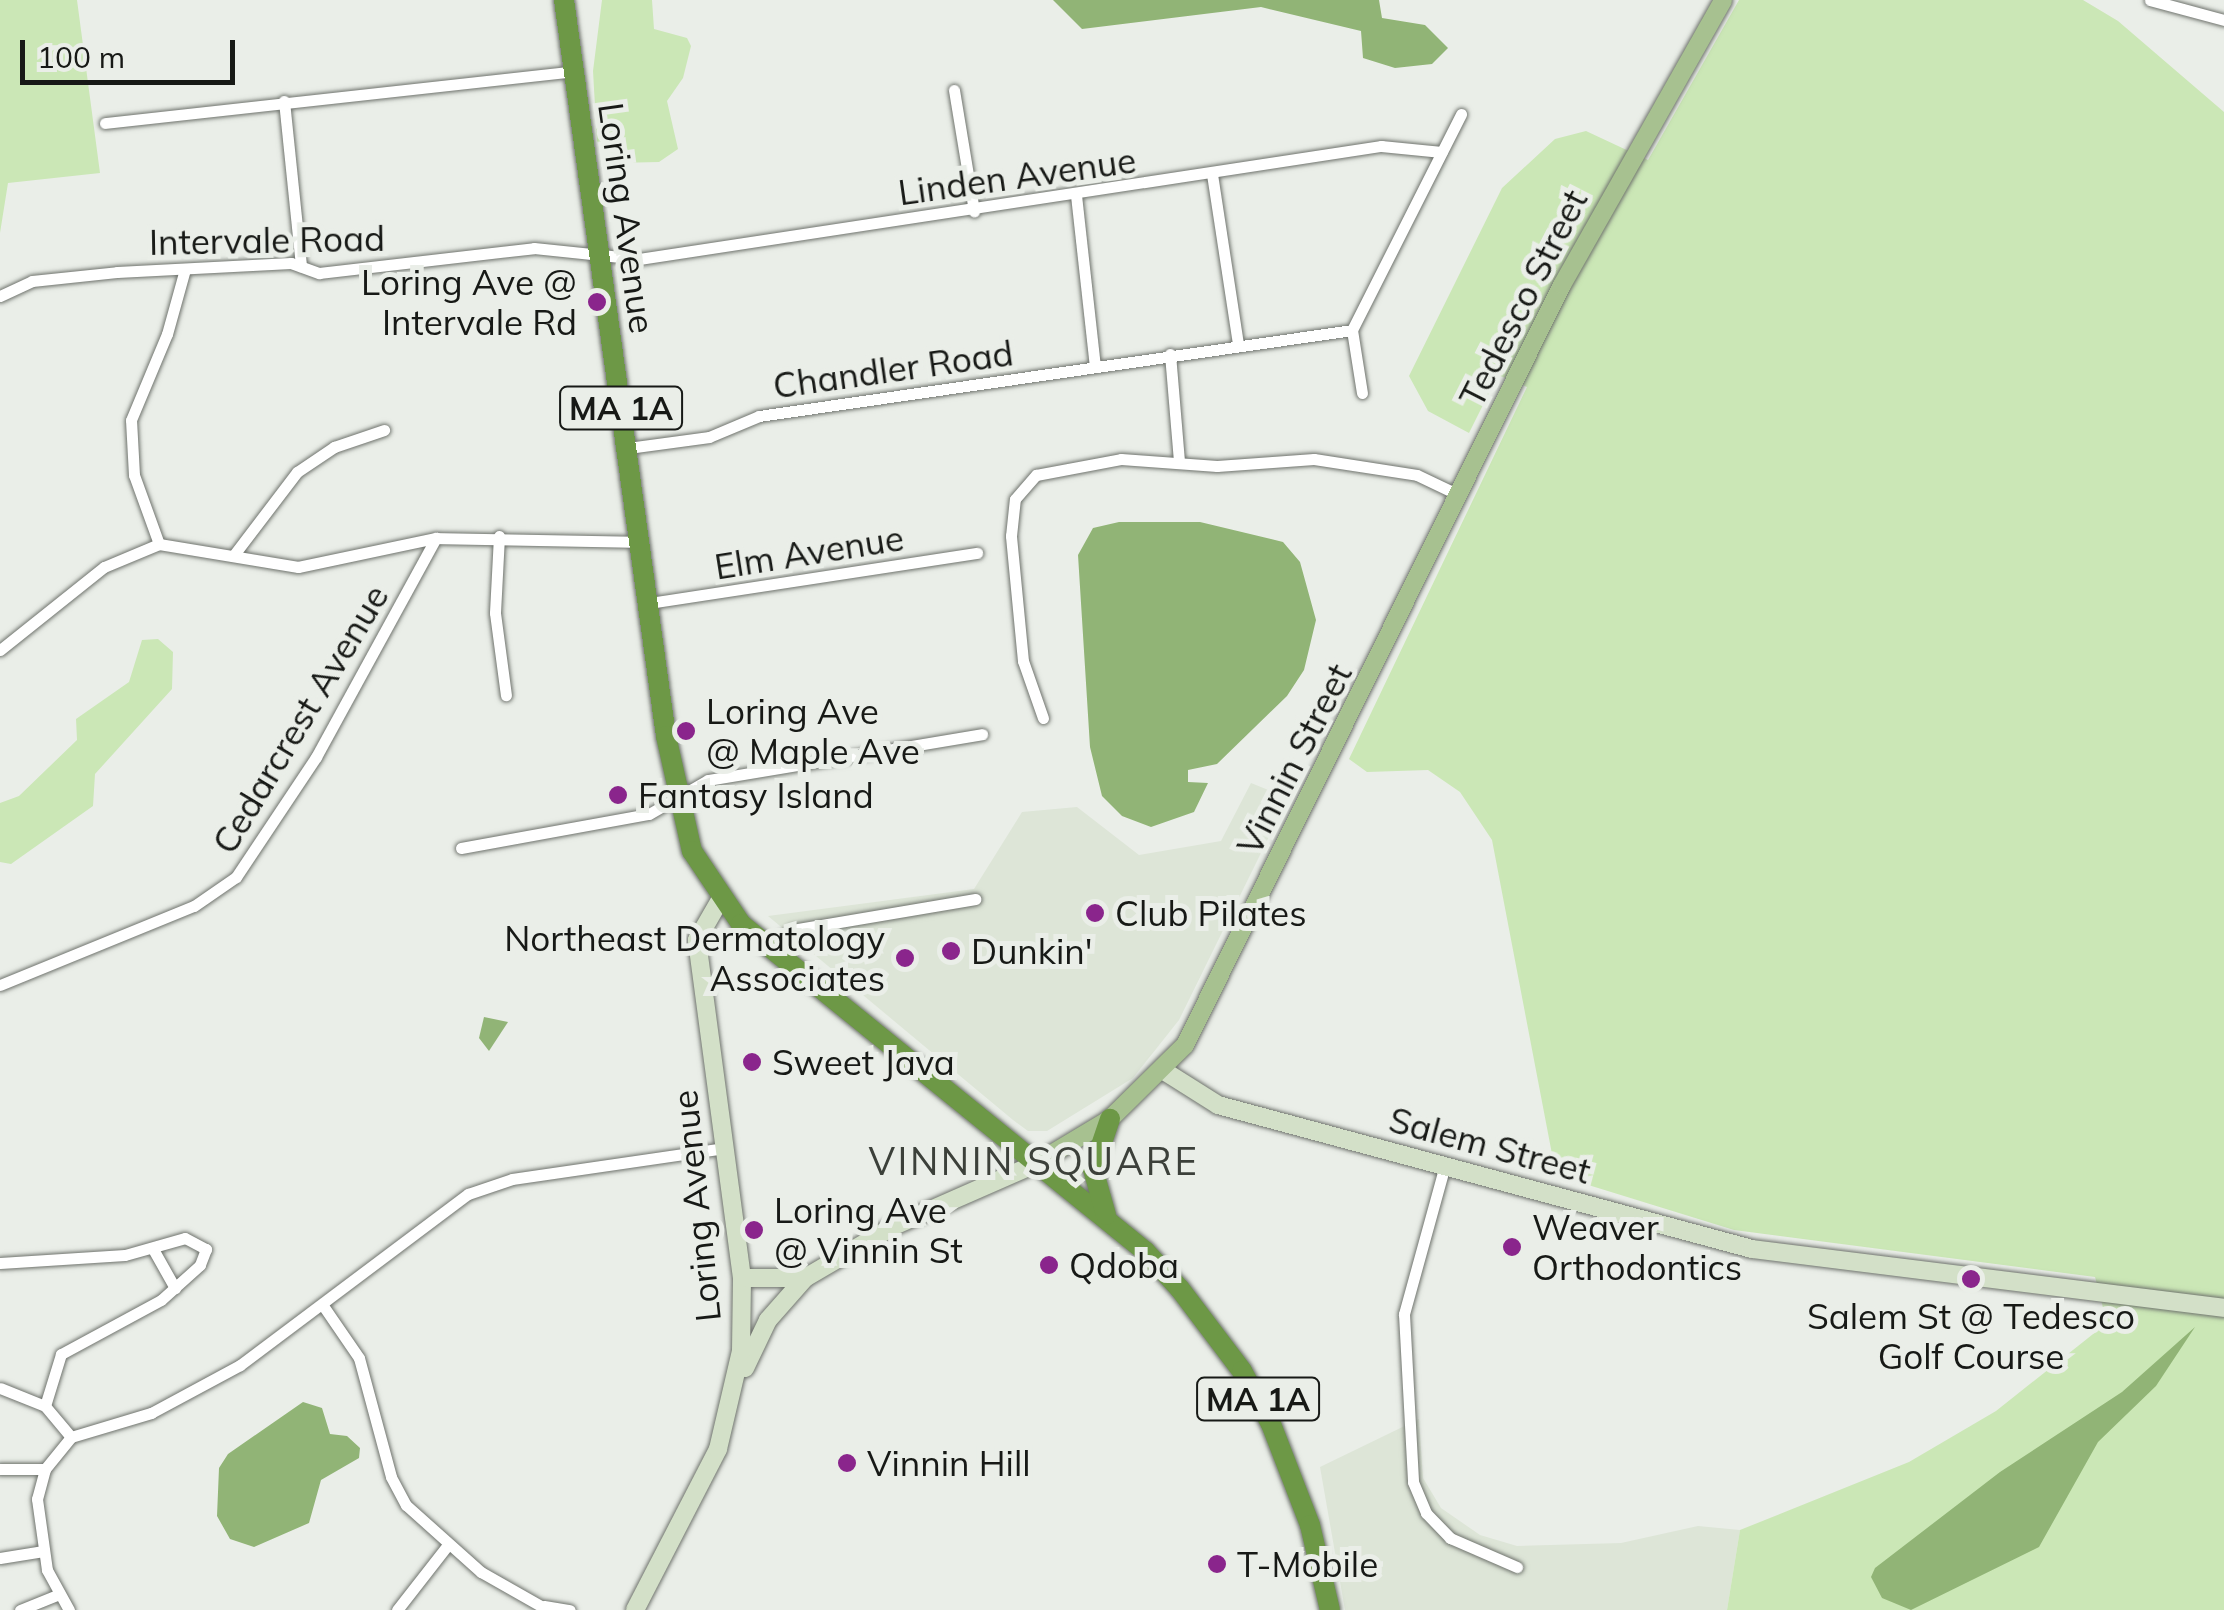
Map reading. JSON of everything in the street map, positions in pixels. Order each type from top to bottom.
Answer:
[{"type":"highway","name":"Loring Avenue","points":[[564,0],[678,802]]},
{"type":"highway","name":"MA 1A","points":[[678,802],[692,851],[720,900],[768,947],[1117,1228],[1175,1283],[1253,1390],[1298,1488],[1330,1610]]},
{"type":"highway","points":[[1110,1119],[1096,1154],[1094,1189],[1117,1228]]},
{"type":"main road","name":"Tedesco Street","points":[[1394,632],[1578,255],[1723,0]]},
{"type":"main road","name":"Vinnin Street","points":[[805,1278],[894,1226],[1034,1164],[1110,1119],[1164,1071],[1220,979],[1394,632]]},
{"type":"main road","name":"Loring Avenue","points":[[636,1610],[707,1474],[732,1401],[742,1278],[697,940],[720,900]]},
{"type":"main road","name":"Salem Street","points":[[1164,1071],[1218,1106],[1752,1250],[2224,1308]]},
{"type":"main road","points":[[742,1278],[805,1278]]},
{"type":"main road","points":[[732,1401],[758,1336],[805,1278]]},
{"type":"street","points":[[2150,0],[2224,20]]},
{"type":"street","points":[[105,122],[574,71]]},
{"type":"street","points":[[954,90],[974,211]]},
{"type":"street","points":[[284,101],[301,266]]},
{"type":"street","points":[[1362,392],[1352,330],[1461,114]]},
{"type":"street","name":"Linden Avenue","points":[[598,254],[639,258],[974,211],[1381,146],[1442,152]]},
{"type":"street","points":[[1212,174],[1238,344]]},
{"type":"street","points":[[1076,195],[1095,367]]},
{"type":"street","name":"Intervale Road","points":[[0,296],[56,277],[301,266],[318,273],[534,248],[598,254]]},
{"type":"street","points":[[158,544],[134,475],[132,420],[167,334],[185,269]]},
{"type":"street","name":"Chandler Road","points":[[628,448],[709,437],[759,416],[1352,330]]},
{"type":"street","points":[[1170,354],[1179,462]]},
{"type":"street","points":[[233,556],[297,472],[334,447],[384,430]]},
{"type":"street","points":[[1043,718],[1023,661],[1011,536],[1014,499],[1036,476],[1058,468],[1122,459],[1314,459],[1416,475],[1459,494]]},
{"type":"street","points":[[0,650],[104,568],[158,544],[316,567],[436,538],[499,536],[640,542]]},
{"type":"street","points":[[499,536],[495,614],[506,695]]},
{"type":"street","name":"Cedarcrest Avenue","points":[[0,985],[194,906],[236,877],[304,777],[436,538]]},
{"type":"street","name":"Elm Avenue","points":[[649,604],[978,554]]},
{"type":"street","points":[[461,848],[649,814],[678,802],[708,780],[982,734]]},
{"type":"street","points":[[768,947],[792,930],[975,900]]},
{"type":"street","points":[[69,1610],[57,1594],[43,1550],[37,1498],[45,1469],[71,1437],[181,1399],[324,1306],[389,1249],[488,1186],[725,1148]]},
{"type":"street","points":[[1445,1165],[1404,1314],[1413,1482],[1426,1512],[1450,1538],[1517,1567]]},
{"type":"street","points":[[0,1263],[152,1249],[185,1238],[204,1245],[204,1260],[175,1288],[61,1354],[45,1406]]},
{"type":"street","points":[[152,1249],[175,1288]]},
{"type":"street","points":[[324,1306],[359,1358],[398,1491],[448,1546],[498,1584],[546,1608],[570,1610]]},
{"type":"street","points":[[0,1388],[45,1406],[71,1437]]},
{"type":"street","points":[[0,1469],[45,1469]]},
{"type":"street","points":[[397,1610],[448,1546]]},
{"type":"street","points":[[0,1558],[43,1550]]},
{"type":"street","points":[[20,1610],[57,1594]]},
{"type":"shaded area","points":[[0,0],[77,0],[100,173],[8,183],[0,233]]},
{"type":"shaded area","points":[[602,0],[652,0],[654,29],[687,38],[691,46],[683,78],[667,101],[678,149],[659,162],[615,163],[597,141],[593,71]]},
{"type":"shaded area","points":[[1053,0],[1379,0],[1382,18],[1425,25],[1448,48],[1432,64],[1395,68],[1363,58],[1361,31],[1261,7],[1082,29]]},
{"type":"shaded area","points":[[1739,0],[2083,0],[2118,21],[2224,112],[2224,1610],[1727,1610],[1740,1530],[1909,1462],[1996,1411],[2107,1323],[2095,1277],[1734,1230],[1556,1175],[1492,840],[1460,792],[1428,770],[1367,772],[1349,759],[1527,387],[1498,375],[1469,433],[1428,411],[1409,376],[1502,188],[1555,139],[1586,131],[1648,160]]},
{"type":"shaded area","points":[[1119,522],[1200,522],[1283,542],[1300,562],[1316,620],[1304,670],[1287,696],[1217,764],[1188,770],[1188,782],[1208,783],[1194,812],[1151,827],[1122,816],[1102,796],[1090,747],[1078,555],[1093,528]]},
{"type":"shaded area","points":[[158,639],[173,652],[172,689],[95,774],[93,806],[11,864],[0,862],[0,803],[19,796],[77,740],[76,719],[129,682],[142,640]]},
{"type":"shaded area","points":[[1251,783],[1288,798],[1179,1020],[1133,1078],[1047,1131],[1028,1131],[1013,1120],[768,916],[974,889],[1022,812],[1077,807],[1139,855],[1221,841]]},
{"type":"shaded area","points":[[484,1017],[508,1022],[489,1051],[479,1038]]},
{"type":"shaded area","points":[[2195,1327],[2156,1386],[2098,1442],[2039,1547],[1911,1610],[1882,1598],[1871,1577],[1875,1568],[2000,1472],[2122,1392]]},
{"type":"shaded area","points":[[303,1402],[322,1408],[330,1434],[347,1436],[360,1448],[359,1458],[321,1480],[309,1523],[254,1547],[230,1539],[217,1516],[219,1468],[228,1454]]},
{"type":"shaded area","points":[[1419,1419],[1423,1478],[1441,1508],[1480,1535],[1517,1546],[1621,1543],[1698,1526],[1740,1530],[1727,1610],[1345,1610],[1320,1467]]},
{"type":"place","name":"Loring Ave @ Intervale Rd","points":[[597,302]]},
{"type":"place","name":"Loring Ave @ Maple Ave","points":[[686,731]]},
{"type":"place","name":"Fantasy Island","points":[[618,795]]},
{"type":"place","name":"Club Pilates","points":[[1095,913]]},
{"type":"place","name":"Dunkin'","points":[[951,951]]},
{"type":"place","name":"Northeast Dermatology Associates","points":[[905,958]]},
{"type":"place","name":"Sweet Java","points":[[752,1062]]},
{"type":"place","name":"Loring Ave @ Vinnin St","points":[[754,1230]]},
{"type":"place","name":"Weaver Orthodontics","points":[[1512,1247]]},
{"type":"place","name":"Qdoba","points":[[1049,1265]]},
{"type":"place","name":"Salem St @ Tedesco Golf Course","points":[[1971,1279]]},
{"type":"place","name":"Vinnin Hill","points":[[847,1463]]},
{"type":"place","name":"T-Mobile","points":[[1217,1564]]},
{"type":"district","name":"VINNIN SQUARE","points":[[1034,1162]]}]
